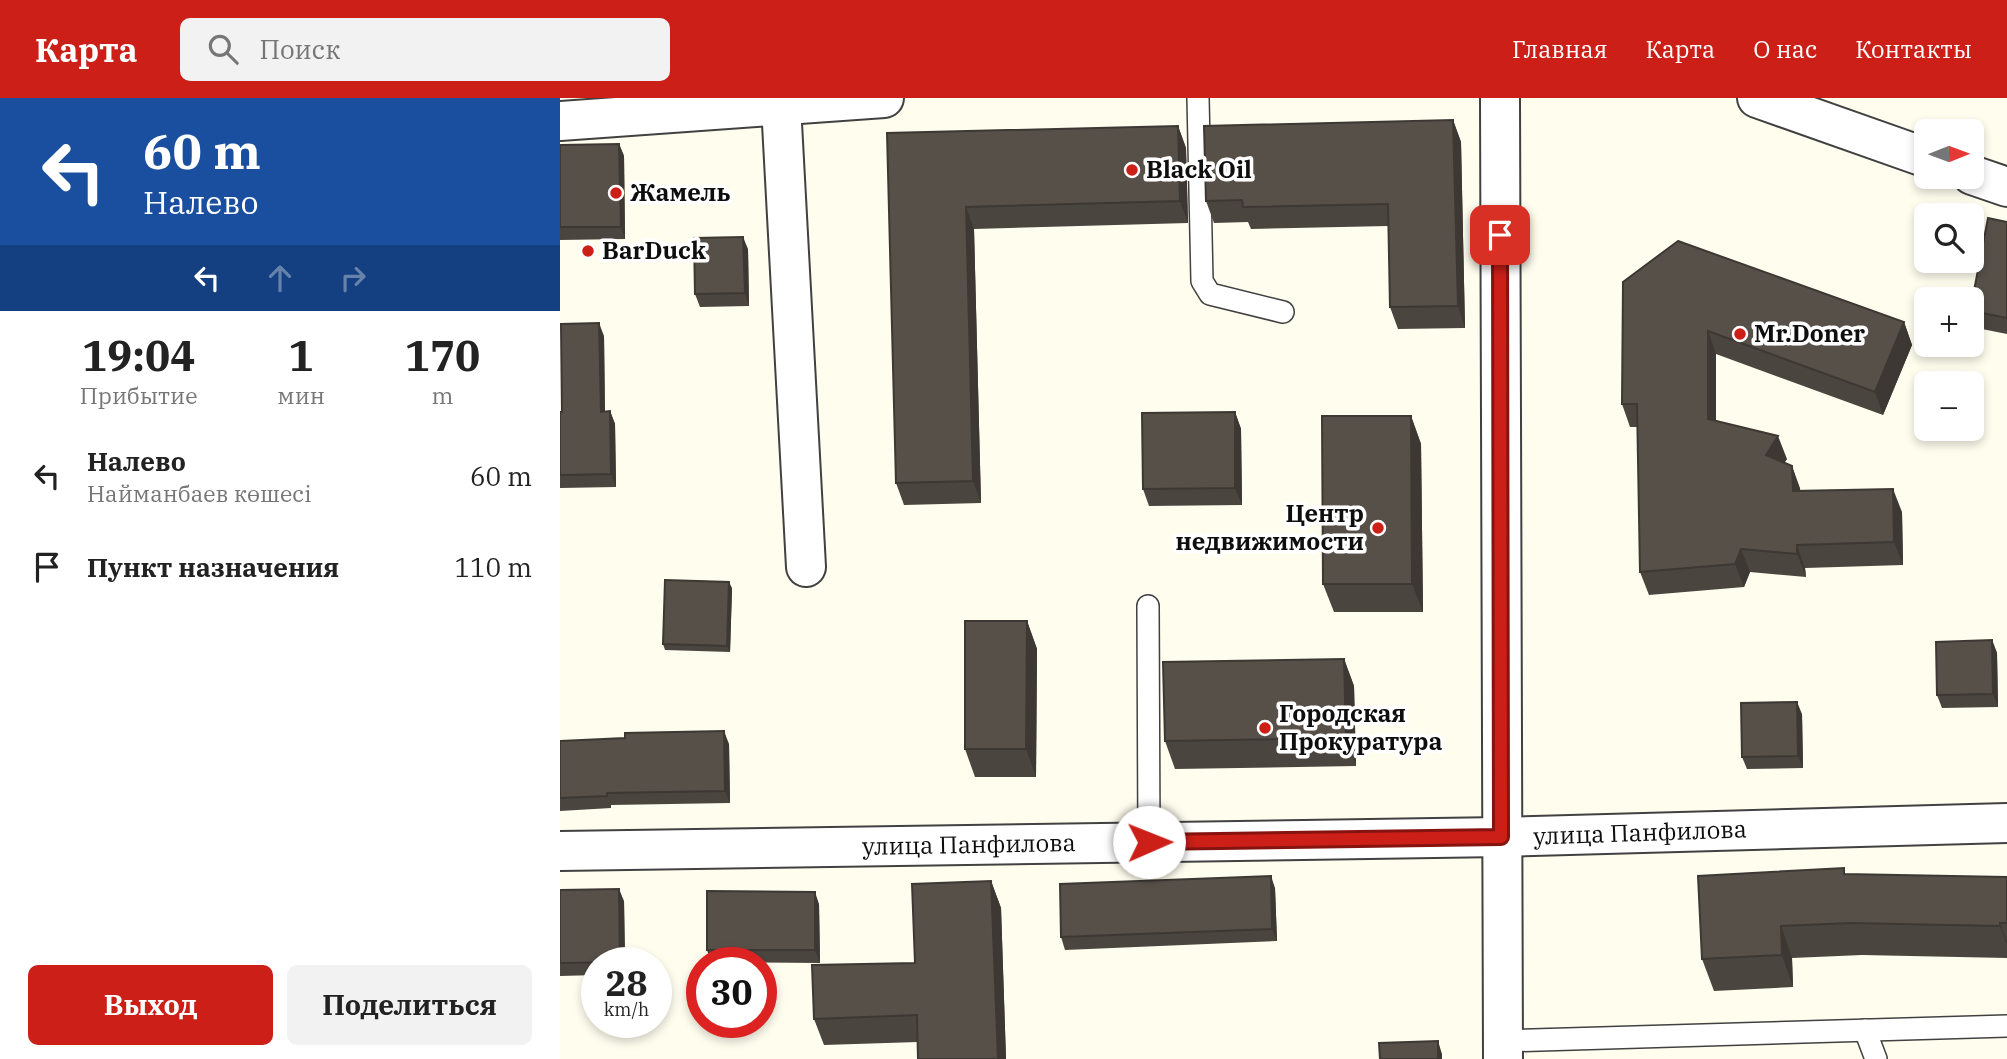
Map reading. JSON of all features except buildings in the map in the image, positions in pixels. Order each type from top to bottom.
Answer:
[{"type":"street","points":[[560,121],[884,98]]},
{"type":"street","points":[[1500,98],[1503,1050]]},
{"type":"street","points":[[1757,98],[1914,153]]},
{"type":"street","points":[[781,105],[806,567]]},
{"type":"street","points":[[1984,179],[2007,187]]},
{"type":"street","name":"улица Панфилова","points":[[560,851],[1501,837],[2007,823]]},
{"type":"lane","points":[[1198,98],[1202,281],[1210,294],[1283,312]]},
{"type":"lane","points":[[1147,606],[1149,842]]},
{"type":"lane","points":[[1503,1050],[1866,1030],[2007,1026]]},
{"type":"lane","points":[[1866,1030],[1876,1059]]},
{"type":"place","name":"Black Oil","points":[[1132,170]]},
{"type":"place","name":"Жамель","points":[[616,193]]},
{"type":"place","name":"BarDuck","points":[[588,251]]},
{"type":"place","name":"Mr.Doner","points":[[1740,334]]},
{"type":"place","name":"Центр недвижимости","points":[[1378,528]]},
{"type":"place","name":"Городская Прокуратура","points":[[1265,728]]},
{"type":"route","points":[[1149,842],[1501,837],[1500,235]]}]
